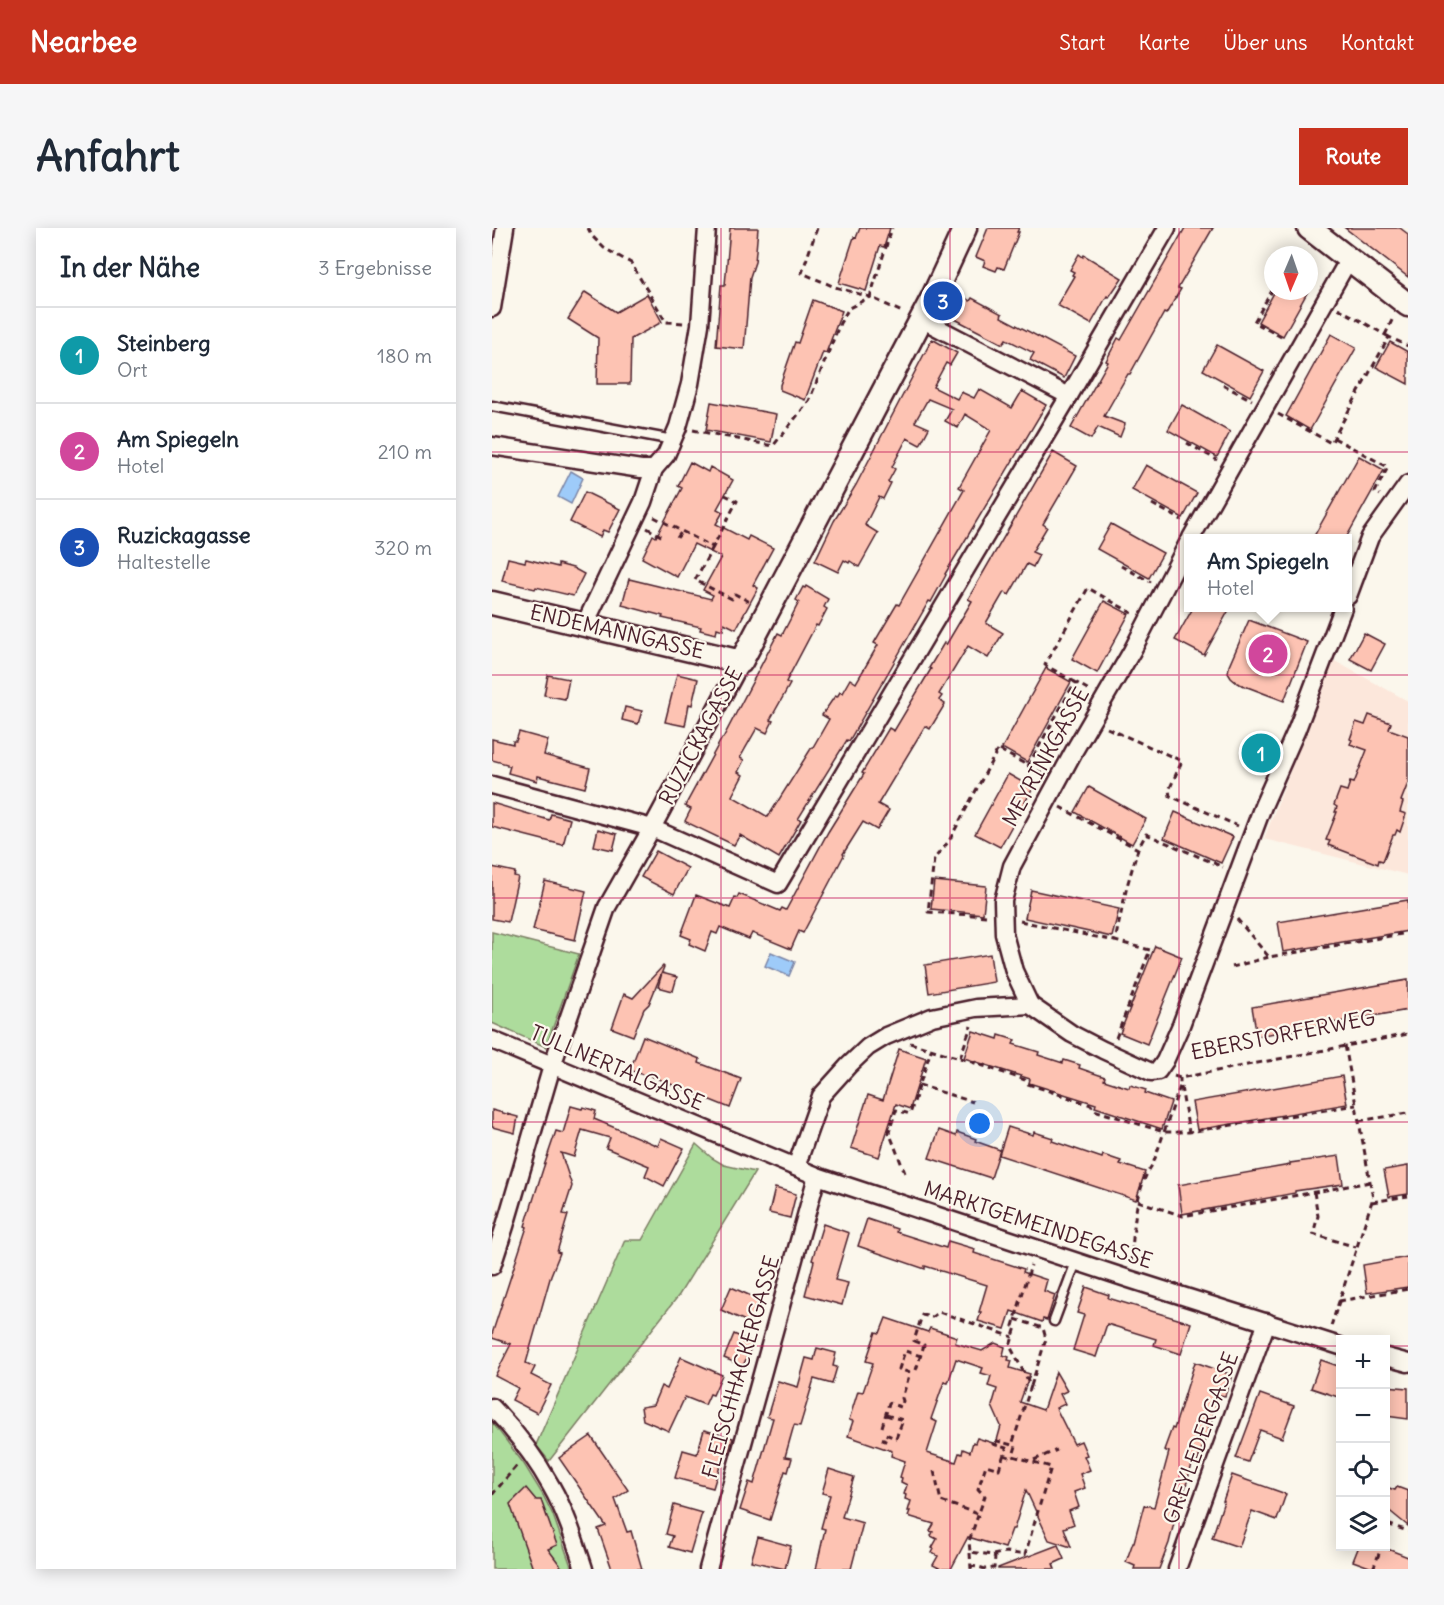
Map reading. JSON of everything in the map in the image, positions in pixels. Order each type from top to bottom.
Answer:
[{"type":"street","points":[[492,308],[505,228]]},
{"type":"street","points":[[585,624],[643,502],[654,469],[666,455],[676,433],[690,384],[700,325],[707,228]]},
{"type":"street","name":"RUZICKAGASSE","points":[[492,1266],[499,1224],[607,907],[741,662],[912,316],[933,297],[965,228]]},
{"type":"street","points":[[492,785],[652,828],[778,884],[1070,396],[1167,228]]},
{"type":"street","points":[[1309,228],[1408,305]]},
{"type":"street","name":"MEYRINKGASSE","points":[[1194,534],[1348,259]]},
{"type":"street","points":[[912,316],[1070,396]]},
{"type":"street","points":[[492,446],[641,469],[654,469]]},
{"type":"street","points":[[1352,583],[1370,537],[1408,484]]},
{"type":"street","name":"MEYRINKGASSE","points":[[1030,1005],[1014,971],[1005,934],[1003,901],[1012,866],[1148,622],[1184,552]]},
{"type":"street","name":"ENDEMANNGASSE","points":[[492,603],[741,662]]},
{"type":"street","points":[[796,1167],[821,1096],[848,1066],[867,1047],[890,1033],[932,1017],[976,1008],[1030,1005],[1072,1034],[1151,1072],[1158,1071],[1181,1025],[1253,833],[1297,729],[1341,612]]},
{"type":"street","name":"TULLNERTALGASSE","points":[[492,1040],[725,1137]]},
{"type":"street","name":"MARKTGEMEINDEGASSE","points":[[725,1137],[817,1176],[1333,1344]]},
{"type":"street","name":"FLEISCHHACKERGASSE","points":[[708,1569],[817,1176]]},
{"type":"street","name":"GREYLEDERGASSE","points":[[1177,1569],[1267,1322]]},
{"type":"street","points":[[1390,1358],[1408,1363]]},
{"type":"street","points":[[492,1407],[529,1451],[552,1488],[572,1533],[584,1569]]},
{"type":"lane","points":[[492,406],[676,433]]},
{"type":"lane","points":[[1054,1321],[1076,1262]]},
{"type":"path","points":[[588,228],[592,236],[604,248],[631,263],[666,322],[700,325]]},
{"type":"path","points":[[817,228],[802,273],[835,287],[870,297],[912,316]]},
{"type":"path","points":[[676,433],[773,446],[809,401],[844,315],[849,308],[870,297],[892,228]]},
{"type":"path","points":[[1267,300],[1254,322],[1299,346]]},
{"type":"path","points":[[1324,301],[1408,346]]},
{"type":"path","points":[[1331,443],[1389,337]]},
{"type":"path","points":[[1334,438],[1388,467],[1375,492],[1395,502]]},
{"type":"path","points":[[1187,443],[1230,467]]},
{"type":"path","points":[[725,495],[737,501],[695,580],[732,599],[735,594],[756,605]]},
{"type":"path","points":[[1152,504],[1188,534]]},
{"type":"path","points":[[649,514],[713,548]]},
{"type":"path","points":[[643,525],[663,537]]},
{"type":"path","points":[[677,538],[682,531]]},
{"type":"path","points":[[1121,566],[1164,590]]},
{"type":"path","points":[[1104,699],[1045,665],[1088,588],[1148,622]]},
{"type":"path","points":[[1028,766],[1074,681]]},
{"type":"path","points":[[1091,722],[1182,762],[1169,790],[1170,796],[1253,833]]},
{"type":"path","points":[[1047,800],[1138,849]]},
{"type":"path","points":[[1109,1053],[1150,950],[1115,941],[1127,886],[1138,849],[1146,834],[1238,873]]},
{"type":"path","points":[[1226,906],[1269,957]]},
{"type":"path","points":[[1232,967],[1269,957],[1408,933]]},
{"type":"path","points":[[960,1058],[969,1031]]},
{"type":"path","name":"EBERSTORFERWEG","points":[[1158,1071],[1180,1078],[1408,1034]]},
{"type":"path","points":[[1333,1344],[1339,1301],[1372,1202],[1345,1045]]},
{"type":"path","points":[[905,1173],[889,1132],[896,1110],[910,1114],[931,1050],[1025,1080],[1028,1084],[1091,1105],[1094,1110],[1164,1132],[1188,1132],[1356,1105]]},
{"type":"path","points":[[1180,1078],[1188,1132]]},
{"type":"path","points":[[919,1085],[973,1102]]},
{"type":"path","points":[[1129,1279],[1138,1201],[1180,1086]]},
{"type":"path","points":[[1359,1121],[1408,1113]]},
{"type":"path","points":[[1138,1201],[1183,1216],[1370,1182]]},
{"type":"path","points":[[1314,1192],[1318,1216],[1313,1234],[1356,1247]]},
{"type":"path","points":[[1372,1202],[1408,1196]]},
{"type":"path","points":[[1031,1386],[1010,1346],[1016,1327],[1012,1326],[1037,1248]]},
{"type":"path","points":[[1339,1301],[1408,1289]]},
{"type":"path","points":[[916,1370],[924,1345],[914,1341],[922,1315],[932,1317],[939,1312],[1013,1337]]},
{"type":"path","points":[[1012,1445],[1046,1339],[1043,1328],[1015,1320]]},
{"type":"path","points":[[882,1427],[889,1403],[901,1407],[903,1401],[910,1372],[899,1369],[905,1351],[921,1356]]},
{"type":"path","points":[[886,1414],[903,1420],[896,1438],[885,1434],[883,1440],[888,1442]]},
{"type":"path","points":[[992,1555],[996,1561],[993,1568],[971,1568],[969,1541],[985,1496],[978,1489],[986,1465],[999,1469],[1004,1455],[1006,1448],[993,1444],[994,1440],[1016,1446],[1013,1456]]},
{"type":"path","points":[[1032,1461],[1057,1450]]},
{"type":"path","points":[[492,1495],[529,1451]]},
{"type":"path","points":[[970,1552],[992,1555],[1006,1552],[1025,1555],[1051,1467],[1004,1455]]},
{"type":"path","points":[[934,1472],[941,1501],[978,1514]]},
{"type":"path","points":[[1390,1525],[1408,1531]]},
{"type":"path","points":[[1373,1569],[1380,1551]]},
{"type":"shaded area","points":[[1333,660],[1408,701],[1408,875],[1264,839]]},
{"type":"green space","points":[[492,932],[579,954],[546,1047],[492,1023]]},
{"type":"green space","points":[[696,1144],[724,1165],[755,1172],[679,1295],[549,1461],[536,1445],[625,1240],[642,1240]]},
{"type":"green space","points":[[492,1422],[524,1464],[543,1495],[553,1515],[572,1569],[492,1569]]},
{"type":"water","points":[[571,471],[583,478],[571,504],[558,497]]},
{"type":"water","points":[[771,952],[795,962],[789,976],[765,966]]},
{"type":"building","points":[[730,228],[758,228],[755,262],[750,277],[744,349],[716,346],[721,285],[725,285]]},
{"type":"building","points":[[860,228],[890,228],[884,247],[880,246],[866,291],[839,283],[854,237],[856,238]]},
{"type":"building","points":[[988,228],[1019,228],[1004,269],[998,267],[996,271],[983,266],[985,261],[976,257]]},
{"type":"building","points":[[1185,228],[1213,228],[1178,288],[1181,289],[1166,314],[1164,313],[1104,416],[1125,424],[1120,437],[1098,427],[1091,439],[1071,428],[1108,362],[1106,361],[1118,338],[1121,340]]},
{"type":"building","points":[[1345,228],[1400,228],[1408,234],[1408,277]]},
{"type":"building","points":[[1079,254],[1122,278],[1109,297],[1107,296],[1091,324],[1057,305],[1074,276],[1072,275],[1074,272],[1070,270]]},
{"type":"building","points":[[585,292],[616,312],[647,294],[662,322],[631,339],[630,384],[597,384],[598,338],[568,319]]},
{"type":"building","points":[[964,297],[970,301],[972,298],[1002,314],[1001,317],[1075,356],[1064,378],[1030,360],[1034,353],[1006,339],[1003,344],[948,314],[955,301],[960,304]]},
{"type":"building","points":[[813,300],[842,311],[826,353],[823,352],[805,400],[780,390],[780,385]]},
{"type":"building","points":[[1270,300],[1303,300],[1283,336],[1258,322]]},
{"type":"building","points":[[1331,334],[1356,348],[1310,430],[1286,416]]},
{"type":"building","points":[[932,339],[957,353],[950,365],[946,363],[933,387],[957,399],[961,392],[974,398],[979,389],[1012,408],[1022,391],[1046,405],[849,741],[847,740],[798,819],[801,820],[779,858],[740,835],[734,845],[686,822],[691,809],[685,806],[778,633],[782,635],[799,602],[796,600],[803,587],[806,586],[828,599],[824,607],[827,609],[786,682],[790,684],[770,720],[773,721],[767,733],[757,728],[740,758],[744,760],[738,772],[743,775],[732,796],[768,817],[829,719],[822,715],[835,696],[842,693],[850,679],[856,683],[878,645],[874,643],[897,604],[899,605],[964,490],[959,487],[991,430],[965,414],[958,428],[945,421],[952,409],[928,399],[915,422],[929,428],[920,445],[907,438],[892,467],[895,469],[888,482],[891,483],[883,499],[879,497],[865,525],[878,533],[859,567],[844,560],[838,572],[815,561],[834,521],[856,485]]},
{"type":"building","points":[[1390,342],[1408,352],[1408,384],[1376,367]]},
{"type":"building","points":[[1217,345],[1264,371],[1250,396],[1203,370]]},
{"type":"building","points":[[711,402],[776,414],[771,442],[706,430]]},
{"type":"building","points":[[1182,405],[1230,432],[1217,457],[1168,430]]},
{"type":"building","points":[[1053,452],[1077,466],[1043,524],[1047,527],[1032,552],[1039,555],[1033,567],[1027,564],[1009,595],[1004,592],[986,623],[1003,633],[988,658],[968,646],[939,694],[942,696],[939,700],[945,704],[930,729],[925,726],[878,804],[889,810],[877,830],[863,822],[843,854],[803,933],[799,931],[791,949],[752,933],[749,939],[720,927],[717,934],[712,932],[705,951],[689,944],[691,939],[681,935],[696,895],[730,908],[739,894],[780,911],[782,908],[786,910],[828,832],[889,728],[894,731],[944,643],[946,645],[972,601],[968,599]]},
{"type":"building","points":[[1359,456],[1384,470],[1348,534],[1315,534]]},
{"type":"building","points":[[690,462],[708,472],[710,467],[733,480],[717,509],[723,512],[716,524],[747,540],[749,536],[773,548],[753,585],[758,588],[736,629],[724,623],[723,630],[717,628],[716,634],[700,630],[701,627],[622,605],[629,579],[711,599],[713,595],[703,590],[721,557],[694,544],[677,577],[642,558],[653,535],[656,537],[682,488],[678,486]]},
{"type":"building","points":[[1146,465],[1197,493],[1183,518],[1132,490]]},
{"type":"building","points":[[585,492],[620,509],[608,532],[603,530],[600,537],[570,522]]},
{"type":"building","points":[[1111,524],[1163,553],[1149,578],[1097,549]]},
{"type":"building","points":[[508,558],[525,562],[526,559],[558,567],[558,564],[584,574],[573,596],[536,587],[535,589],[502,581]]},
{"type":"building","points":[[1104,601],[1129,614],[1097,673],[1072,659]]},
{"type":"building","points":[[1191,612],[1228,612],[1204,655],[1175,640]]},
{"type":"building","points":[[1249,620],[1307,642],[1284,701],[1237,683],[1228,673]]},
{"type":"building","points":[[1364,633],[1385,644],[1371,670],[1350,659]]},
{"type":"building","points":[[1046,668],[1071,682],[1027,762],[1002,748]]},
{"type":"building","points":[[677,674],[698,679],[692,705],[689,704],[685,726],[665,722]]},
{"type":"building","points":[[548,675],[569,679],[565,699],[544,695]]},
{"type":"building","points":[[625,707],[642,711],[638,724],[622,720]]},
{"type":"building","points":[[1369,715],[1391,723],[1389,729],[1408,736],[1408,783],[1401,801],[1403,802],[1400,812],[1406,814],[1400,832],[1397,830],[1393,835],[1383,861],[1379,860],[1378,864],[1328,845],[1330,841],[1326,840],[1337,812],[1335,812],[1337,807],[1334,805],[1340,789],[1347,791],[1350,782],[1354,783],[1367,750],[1350,744],[1352,740],[1350,739],[1356,722],[1365,725]]},
{"type":"building","points":[[519,732],[548,740],[544,755],[590,768],[585,788],[538,776],[537,781],[508,773],[510,766],[492,760],[492,739],[513,744]]},
{"type":"building","points":[[1008,774],[1033,788],[1000,847],[975,834]]},
{"type":"building","points":[[1089,787],[1146,819],[1132,844],[1075,812]]},
{"type":"building","points":[[492,803],[549,820],[551,814],[570,819],[563,845],[492,827]]},
{"type":"building","points":[[1175,812],[1233,837],[1221,863],[1164,838]]},
{"type":"building","points":[[598,829],[617,834],[613,850],[594,846]]},
{"type":"building","points":[[656,851],[688,868],[674,894],[641,877]]},
{"type":"building","points":[[492,867],[515,872],[514,876],[518,877],[508,922],[492,919]]},
{"type":"building","points":[[545,881],[586,891],[575,940],[533,930]]},
{"type":"building","points":[[934,881],[986,886],[983,914],[931,909]]},
{"type":"building","points":[[1031,890],[1119,909],[1112,937],[1025,918]]},
{"type":"building","points":[[1408,900],[1408,931],[1283,952],[1278,922]]},
{"type":"building","points":[[1155,946],[1182,957],[1147,1044],[1120,1033]]},
{"type":"building","points":[[990,954],[994,982],[929,993],[925,965]]},
{"type":"building","points":[[663,966],[649,1004],[644,1009],[633,1036],[612,1028],[624,994],[633,998]]},
{"type":"building","points":[[662,973],[677,977],[673,991],[658,987]]},
{"type":"building","points":[[1408,980],[1408,1010],[1257,1036],[1252,1007]]},
{"type":"building","points":[[973,1031],[998,1039],[999,1035],[1015,1040],[1013,1044],[1039,1052],[1038,1055],[1063,1063],[1064,1060],[1080,1065],[1079,1068],[1105,1077],[1104,1080],[1129,1088],[1130,1085],[1146,1090],[1145,1093],[1171,1102],[1162,1129],[1095,1107],[1096,1104],[1029,1083],[1030,1079],[964,1058]]},
{"type":"building","points":[[643,1036],[700,1059],[699,1063],[741,1079],[730,1108],[646,1074],[646,1076],[630,1070]]},
{"type":"building","points":[[899,1049],[926,1058],[910,1109],[896,1104],[879,1157],[851,1148],[868,1095],[883,1100]]},
{"type":"building","points":[[1342,1076],[1347,1104],[1197,1130],[1192,1102]]},
{"type":"building","points":[[571,1106],[596,1111],[594,1119],[658,1146],[661,1138],[684,1148],[664,1186],[645,1176],[649,1166],[606,1148],[610,1138],[582,1130],[574,1157],[561,1153],[572,1186],[563,1214],[568,1215],[557,1252],[560,1253],[551,1275],[526,1363],[535,1367],[531,1375],[551,1385],[537,1413],[512,1400],[518,1388],[495,1376],[511,1344],[492,1338],[492,1334],[556,1131],[563,1133]]},
{"type":"building","points":[[492,1110],[518,1117],[515,1133],[492,1127]]},
{"type":"building","points":[[1008,1127],[1033,1135],[1034,1132],[1053,1138],[1052,1141],[1102,1158],[1103,1155],[1121,1161],[1120,1164],[1145,1172],[1136,1200],[999,1155]]},
{"type":"building","points":[[939,1130],[956,1136],[957,1132],[1000,1150],[991,1178],[929,1158]]},
{"type":"building","points":[[1339,1156],[1343,1184],[1295,1191],[1295,1193],[1182,1214],[1178,1185]]},
{"type":"building","points":[[1408,1166],[1408,1194],[1389,1197],[1384,1170]]},
{"type":"building","points":[[775,1188],[796,1194],[790,1218],[769,1213]]},
{"type":"building","points":[[867,1219],[897,1229],[896,1232],[946,1248],[948,1241],[975,1249],[974,1253],[1024,1269],[1023,1272],[1047,1280],[1044,1291],[1055,1295],[1047,1320],[1043,1319],[1042,1322],[1011,1311],[1005,1329],[978,1321],[987,1285],[925,1266],[925,1269],[858,1246]]},
{"type":"building","points":[[823,1224],[849,1233],[835,1280],[848,1283],[842,1305],[805,1295],[814,1261],[812,1260]]},
{"type":"building","points":[[1408,1257],[1408,1287],[1367,1293],[1363,1265]]},
{"type":"building","points":[[731,1287],[760,1300],[750,1323],[721,1310]]},
{"type":"building","points":[[1086,1287],[1109,1295],[1108,1298],[1191,1323],[1181,1354],[1154,1345],[1156,1339],[1107,1324],[1096,1357],[1073,1350],[1084,1315],[1077,1313]]},
{"type":"building","points":[[886,1318],[928,1332],[930,1328],[957,1337],[955,1343],[982,1351],[995,1343],[1005,1347],[1003,1355],[1012,1361],[1010,1368],[1030,1374],[1020,1402],[1043,1410],[1056,1372],[1067,1391],[1060,1394],[1065,1404],[1056,1408],[1074,1444],[1081,1441],[1090,1470],[1080,1474],[1085,1488],[1074,1492],[1079,1507],[1069,1511],[1074,1524],[1064,1528],[1071,1547],[1049,1540],[1026,1490],[1014,1529],[1012,1529],[1005,1548],[968,1537],[951,1569],[941,1569],[933,1565],[938,1556],[932,1553],[937,1539],[931,1536],[933,1532],[930,1531],[934,1524],[908,1516],[911,1501],[905,1499],[907,1485],[901,1482],[900,1477],[905,1461],[891,1456],[892,1451],[848,1436],[853,1421],[849,1420],[858,1391],[863,1392],[873,1363],[866,1361],[876,1332],[880,1333]],"holes":[[[956,1359],[983,1368],[981,1373],[991,1376],[988,1386],[997,1389],[992,1406],[1001,1426],[996,1444],[977,1438],[970,1452],[963,1449],[956,1462],[927,1453],[937,1422],[931,1419],[944,1382],[948,1383]]]},
{"type":"building","points":[[734,1334],[753,1343],[743,1366],[724,1358]]},
{"type":"building","points":[[817,1348],[836,1353],[833,1366],[837,1367],[832,1384],[814,1379],[800,1426],[794,1425],[785,1457],[792,1458],[788,1472],[785,1471],[770,1520],[740,1510],[749,1482],[754,1484],[773,1418],[767,1417],[778,1381],[798,1387],[806,1358],[814,1360]]},
{"type":"building","points":[[681,1357],[722,1375],[713,1395],[710,1394],[705,1405],[685,1397],[669,1431],[643,1420],[641,1407],[653,1405],[661,1386],[667,1389]]},
{"type":"building","points":[[1321,1360],[1336,1365],[1336,1396],[1311,1388]]},
{"type":"building","points":[[1195,1362],[1232,1375],[1225,1396],[1220,1395],[1197,1463],[1193,1461],[1159,1569],[1134,1569],[1135,1566],[1126,1562],[1144,1505],[1154,1507],[1169,1452],[1164,1450],[1172,1428],[1174,1429]]},
{"type":"building","points":[[1390,1386],[1408,1388],[1408,1419],[1390,1417]]},
{"type":"building","points":[[1260,1394],[1294,1406],[1282,1438],[1260,1430],[1248,1462],[1236,1458]]},
{"type":"building","points":[[704,1430],[733,1438],[729,1453],[724,1452],[713,1488],[675,1478],[683,1450],[697,1454]]},
{"type":"building","points":[[591,1436],[628,1490],[615,1499],[627,1532],[631,1531],[642,1569],[612,1569],[598,1529],[606,1526],[559,1458]]},
{"type":"building","points":[[829,1469],[854,1477],[842,1517],[863,1523],[851,1569],[816,1569],[825,1529],[821,1528],[830,1495],[822,1493]]},
{"type":"building","points":[[1232,1475],[1286,1494],[1277,1520],[1252,1511],[1239,1547],[1212,1538]]},
{"type":"building","points":[[1397,1487],[1408,1491],[1408,1526],[1390,1511],[1390,1488],[1395,1490]]},
{"type":"building","points":[[526,1488],[536,1500],[541,1500],[557,1545],[548,1549],[563,1569],[533,1569],[510,1504]]},
{"type":"building","points":[[674,1505],[702,1513],[690,1553],[669,1547],[673,1536],[666,1534]]},
{"type":"building","points":[[758,1537],[791,1546],[785,1569],[751,1561]]},
{"type":"building","points":[[1058,1545],[1064,1559],[1053,1564],[1055,1569],[998,1569],[998,1568]]},
{"type":"building","points":[[1390,1550],[1408,1557],[1408,1569],[1375,1569],[1353,1561],[1357,1551]]},
{"type":"place","name":"Ruzickagasse","points":[[943,301]]},
{"type":"place","name":"Am Spiegeln","points":[[1268,654]]},
{"type":"place","name":"Steinberg","points":[[1261,753]]}]
